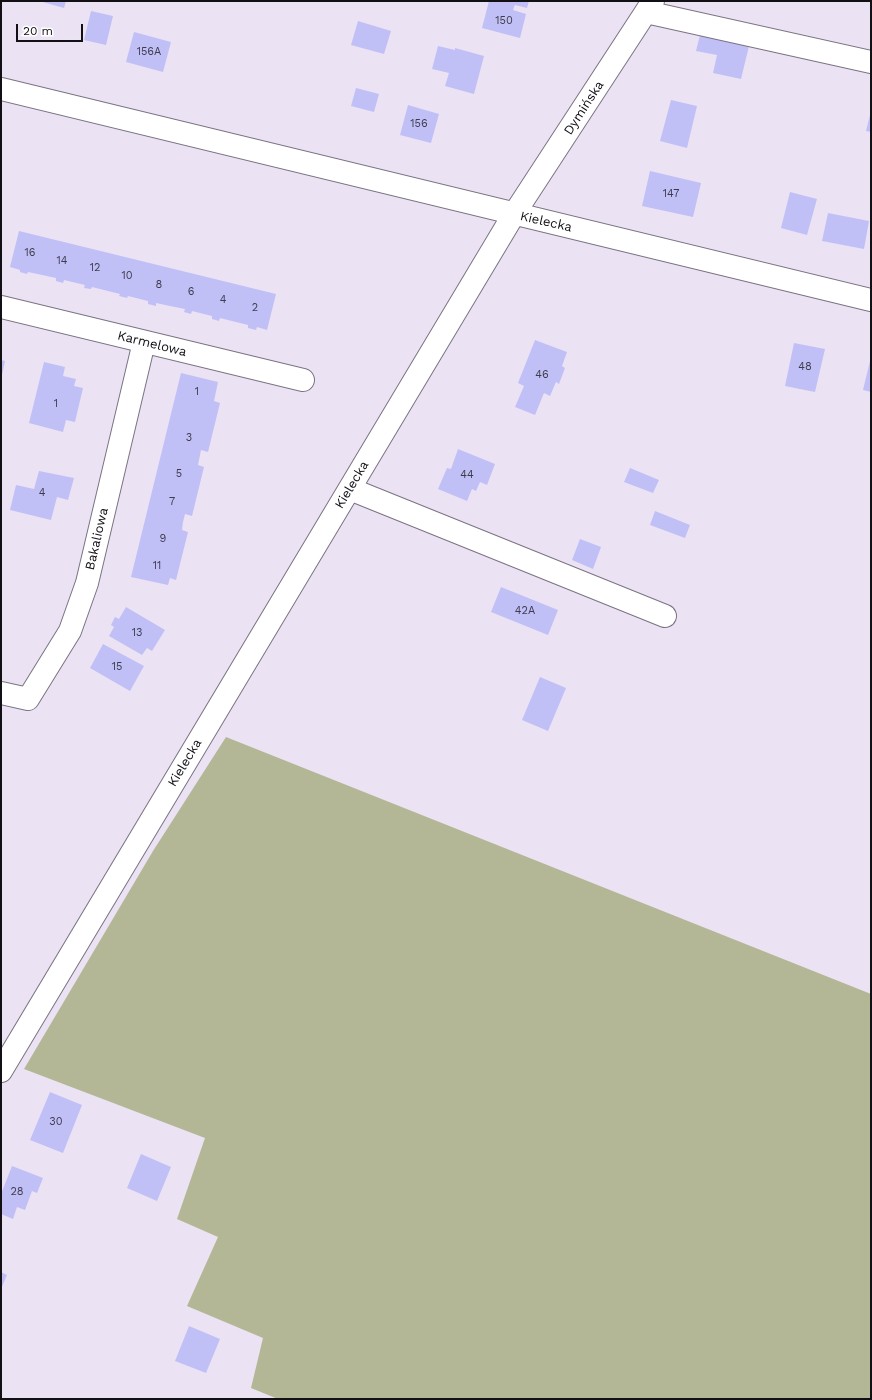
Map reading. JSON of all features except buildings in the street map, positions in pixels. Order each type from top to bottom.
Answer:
[{"type":"street","points":[[650,6],[871,62]]},
{"type":"street","name":"Dymińska","points":[[514,214],[650,6]]},
{"type":"street","points":[[1,89],[514,214]]},
{"type":"street","name":"Kielecka","points":[[1,1071],[514,214],[871,300]]},
{"type":"street","name":"Karmelowa","points":[[1,307],[303,380]]},
{"type":"street","name":"Bakaliowa","points":[[1,693],[28,699],[70,631],[87,583],[144,342]]},
{"type":"street","points":[[350,489],[665,616]]},
{"type":"green space","points":[[226,737],[871,994],[871,1399],[278,1399],[251,1388],[263,1338],[187,1306],[218,1237],[177,1219],[205,1138],[24,1069],[153,851]]}]
